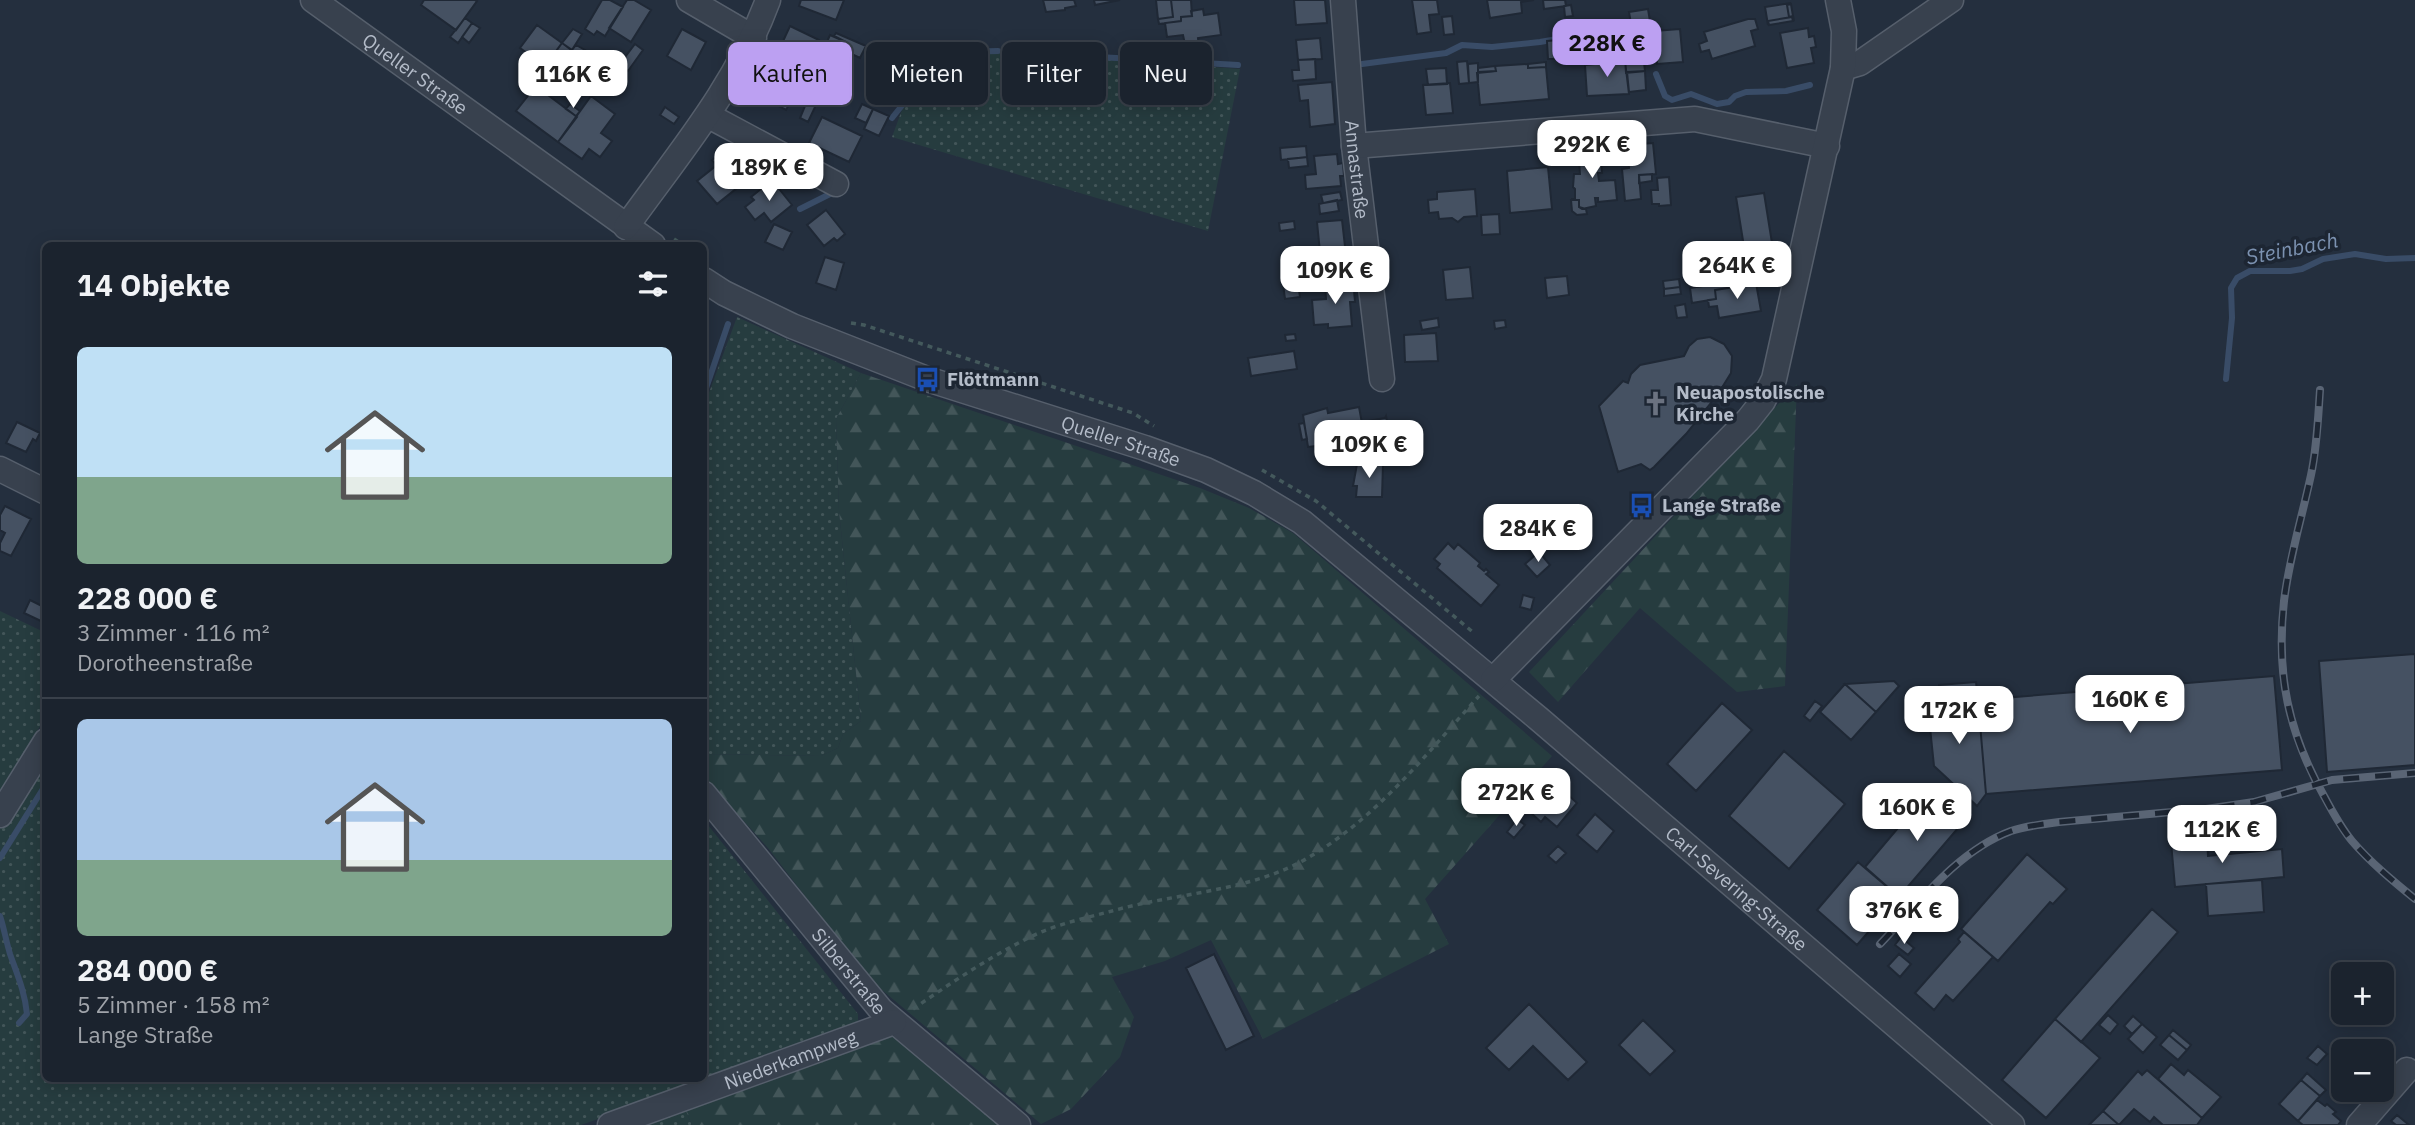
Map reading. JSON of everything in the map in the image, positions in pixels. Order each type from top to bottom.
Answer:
[{"type":"street","name":"Queller Straße","points":[[313,0],[648,242]]},
{"type":"street","points":[[689,0],[754,38]]},
{"type":"street","points":[[626,227],[709,116],[754,38],[768,0]]},
{"type":"street","name":"Annastraße","points":[[1343,0],[1354,146],[1382,379]]},
{"type":"street","points":[[1493,680],[1748,420],[1763,401],[1774,379],[1843,68],[1844,31],[1838,0]]},
{"type":"street","points":[[1843,68],[1860,63],[1951,0]]},
{"type":"street","points":[[709,116],[836,184]]},
{"type":"street","points":[[1354,146],[1695,119],[1827,146]]},
{"type":"street","name":"Queller Straße","points":[[707,281],[724,293],[792,326],[915,374],[979,397],[1171,457],[1254,493],[1322,537],[1493,680]]},
{"type":"street","points":[[0,470],[42,490]]},
{"type":"street","name":"Carl-Severing-Straße","points":[[1493,680],[2012,1125]]},
{"type":"street","points":[[0,815],[42,747]]},
{"type":"street","name":"Silberstraße","points":[[707,798],[869,996],[894,1022],[1018,1125]]},
{"type":"street","name":"Niederkampweg","points":[[610,1125],[894,1022]]},
{"type":"street","points":[[2359,1125],[2407,1070]]},
{"type":"path","points":[[894,1022],[982,962],[1043,931],[1114,910],[1241,884],[1304,860],[1349,832],[1368,814],[1493,680]]},
{"type":"green space","points":[[988,51],[1002,52],[1002,105],[1106,105],[1106,60],[1120,61],[1120,105],[1212,105],[1212,67],[1240,69],[1208,231],[892,137],[904,105],[988,105]]},
{"type":"green space","points":[[737,317],[861,373],[836,419],[839,511],[861,721],[843,734],[838,748],[821,756],[707,754],[707,398]]},
{"type":"green space","points":[[861,373],[1200,488],[1249,508],[1293,533],[1552,756],[1425,899],[1449,944],[1263,1039],[1211,940],[1165,961],[1112,977],[1134,1017],[1120,1057],[1071,1109],[1041,1124],[869,979],[768,848],[707,780],[707,754],[821,756],[838,748],[843,734],[861,721],[839,511],[836,419]]},
{"type":"green space","points":[[1797,384],[1785,686],[1737,692],[1640,608],[1558,702],[1529,672]]},
{"type":"green space","points":[[0,611],[42,631],[42,723],[0,792]]},
{"type":"green space","points":[[42,761],[42,1082],[702,1082],[581,1125],[0,1125],[0,829]]},
{"type":"green space","points":[[707,824],[858,1014],[858,1024],[848,1030],[707,1080]]},
{"type":"green space","points":[[894,1035],[1005,1125],[692,1125],[686,1111]]},
{"type":"green space","points":[[686,1111],[692,1125],[647,1125]]},
{"type":"building","points":[[424,0],[477,1],[456,30],[421,5]]},
{"type":"building","points":[[602,0],[610,0],[623,7],[605,36],[597,31],[594,35],[585,29]]},
{"type":"building","points":[[627,0],[634,0],[651,10],[631,42],[609,28]]},
{"type":"building","points":[[801,0],[844,0],[836,20],[799,6]]},
{"type":"building","points":[[1043,0],[1074,0],[1076,6],[1046,12]]},
{"type":"building","points":[[1094,0],[1120,0],[1095,5]]},
{"type":"building","points":[[1156,0],[1171,0],[1173,17],[1158,19]]},
{"type":"building","points":[[1171,0],[1191,0],[1192,16],[1181,17],[1181,21],[1159,24],[1158,19],[1173,17]]},
{"type":"building","points":[[1294,0],[1325,0],[1327,23],[1296,25]]},
{"type":"building","points":[[1412,0],[1437,0],[1439,14],[1429,15],[1431,32],[1417,34]]},
{"type":"building","points":[[1487,0],[1534,0],[1521,2],[1522,13],[1490,18]]},
{"type":"building","points":[[1543,0],[1565,0],[1566,6],[1544,9]]},
{"type":"building","points":[[1791,3],[1787,5],[1789,17],[1793,16],[1794,21],[1792,17],[1768,21],[1768,25],[1765,7]]},
{"type":"building","points":[[1791,4],[1793,16],[1789,17],[1787,5]]},
{"type":"building","points":[[1571,5],[1573,16],[1565,17],[1564,6]]},
{"type":"building","points":[[1203,9],[1204,15],[1218,13],[1221,35],[1198,38],[1198,42],[1184,42],[1183,35],[1167,37],[1165,23],[1192,16],[1191,11]]},
{"type":"building","points":[[1648,9],[1651,27],[1632,30],[1629,12]]},
{"type":"building","points":[[1452,16],[1454,34],[1444,35],[1442,17]]},
{"type":"building","points":[[1792,17],[1793,21],[1769,25],[1768,21]]},
{"type":"building","points":[[465,18],[472,23],[458,43],[450,37]]},
{"type":"building","points":[[1755,19],[1758,29],[1751,31],[1755,46],[1712,59],[1709,50],[1701,52],[1699,44],[1707,41],[1704,32]]},
{"type":"building","points":[[472,23],[480,28],[469,43],[462,37]]},
{"type":"building","points":[[537,25],[562,43],[545,66],[520,48]]},
{"type":"building","points":[[790,26],[819,40],[818,42],[783,42]]},
{"type":"building","points":[[1808,28],[1809,37],[1814,36],[1816,47],[1811,48],[1814,63],[1787,68],[1780,33]]},
{"type":"building","points":[[573,29],[582,34],[572,50],[562,43]]},
{"type":"building","points":[[682,29],[706,42],[691,70],[667,56]]},
{"type":"building","points":[[1680,29],[1683,62],[1657,64],[1654,31]]},
{"type":"building","points":[[836,33],[866,46],[860,58],[852,54],[852,42],[834,36]]},
{"type":"building","points":[[830,35],[846,42],[827,42]]},
{"type":"building","points":[[1320,38],[1322,59],[1298,60],[1296,40]]},
{"type":"building","points":[[1558,40],[1559,59],[1548,59],[1547,41]]},
{"type":"building","points":[[562,43],[578,55],[561,77],[550,68],[536,86],[533,83]]},
{"type":"building","points":[[635,44],[643,50],[628,71],[619,65]]},
{"type":"building","points":[[576,45],[585,50],[580,57],[572,50]]},
{"type":"building","points":[[1643,54],[1645,71],[1626,73],[1625,56]]},
{"type":"building","points":[[1315,59],[1316,79],[1293,81],[1292,70],[1299,70],[1298,60]]},
{"type":"building","points":[[1467,61],[1469,83],[1459,84],[1457,62]]},
{"type":"building","points":[[1625,61],[1629,94],[1587,96],[1585,65]]},
{"type":"building","points":[[1546,62],[1546,67],[1528,68],[1528,64]]},
{"type":"building","points":[[1478,63],[1478,82],[1469,83],[1468,64]]},
{"type":"building","points":[[1528,64],[1528,68],[1546,67],[1549,99],[1480,105],[1477,73],[1496,71],[1495,66]]},
{"type":"building","points":[[1495,66],[1496,71],[1478,72],[1478,68]]},
{"type":"building","points":[[550,68],[561,77],[548,95],[577,117],[558,142],[516,111]]},
{"type":"building","points":[[1446,68],[1447,84],[1428,85],[1426,69]]},
{"type":"building","points":[[1645,71],[1646,90],[1629,92],[1627,72]]},
{"type":"building","points":[[1332,82],[1335,124],[1310,127],[1308,100],[1300,101],[1298,85]]},
{"type":"building","points":[[1450,83],[1453,113],[1426,115],[1423,85]]},
{"type":"building","points":[[591,96],[615,114],[601,133],[612,141],[600,157],[589,149],[582,159],[558,142]]},
{"type":"building","points":[[570,104],[580,111],[576,116],[566,109]]},
{"type":"building","points":[[862,104],[873,109],[866,123],[855,118]]},
{"type":"building","points":[[805,105],[816,105],[808,122],[800,118]]},
{"type":"building","points":[[665,107],[679,117],[674,124],[660,115]]},
{"type":"building","points":[[873,109],[889,116],[879,136],[864,129]]},
{"type":"building","points":[[822,117],[862,136],[849,162],[809,143]]},
{"type":"building","points":[[1653,143],[1656,174],[1639,175],[1641,199],[1625,201],[1622,169],[1629,168],[1627,145]]},
{"type":"building","points":[[1306,146],[1307,157],[1281,160],[1280,148]]},
{"type":"building","points":[[1621,146],[1622,164],[1614,164],[1612,147]]},
{"type":"building","points":[[1600,147],[1602,173],[1598,173],[1599,181],[1615,180],[1617,200],[1598,202],[1598,198],[1595,198],[1596,206],[1582,209],[1579,207],[1579,200],[1571,199],[1575,199],[1574,174],[1580,174],[1578,149]]},
{"type":"building","points":[[726,149],[738,163],[725,174],[712,160]]},
{"type":"building","points":[[1337,154],[1338,164],[1343,163],[1344,176],[1340,176],[1341,186],[1306,189],[1305,175],[1316,174],[1314,156]]},
{"type":"building","points":[[1307,157],[1308,166],[1289,168],[1288,159]]},
{"type":"building","points":[[717,165],[737,188],[717,204],[697,181]]},
{"type":"building","points":[[1548,167],[1552,209],[1510,213],[1507,171]]},
{"type":"building","points":[[1652,174],[1652,181],[1639,183],[1639,175]]},
{"type":"building","points":[[1669,177],[1671,205],[1652,204],[1651,190],[1658,190],[1657,178]]},
{"type":"building","points":[[772,180],[792,205],[771,222],[764,213],[755,220],[745,207],[754,200],[751,197]]},
{"type":"building","points":[[1475,189],[1477,216],[1464,217],[1458,222],[1452,218],[1439,219],[1438,212],[1429,213],[1428,200],[1437,199],[1437,192]]},
{"type":"building","points":[[1340,192],[1342,200],[1323,203],[1321,195]]},
{"type":"building","points":[[1764,193],[1772,243],[1744,247],[1736,197]]},
{"type":"building","points":[[1337,200],[1339,211],[1320,214],[1319,204]]},
{"type":"building","points":[[1571,200],[1579,200],[1579,207],[1586,209],[1587,214],[1577,215],[1572,211]]},
{"type":"building","points":[[826,210],[845,234],[837,241],[834,238],[824,246],[807,225]]},
{"type":"building","points":[[1499,214],[1500,234],[1482,235],[1481,215]]},
{"type":"building","points":[[1342,220],[1347,264],[1306,267],[1305,253],[1320,252],[1317,222]]},
{"type":"building","points":[[1294,221],[1295,229],[1280,231],[1279,223]]},
{"type":"building","points":[[774,224],[792,232],[783,250],[765,242]]},
{"type":"building","points":[[1738,248],[1740,266],[1724,268],[1722,250]]},
{"type":"building","points":[[825,257],[844,263],[836,290],[816,283]]},
{"type":"building","points":[[1320,266],[1321,275],[1301,278],[1301,267]]},
{"type":"building","points":[[1470,267],[1473,298],[1446,300],[1443,270]]},
{"type":"building","points":[[1567,276],[1569,295],[1547,298],[1545,278]]},
{"type":"building","points":[[1679,279],[1680,287],[1664,289],[1663,281]]},
{"type":"building","points":[[1349,281],[1349,290],[1354,290],[1355,302],[1350,302],[1352,326],[1328,328],[1328,324],[1314,325],[1312,300],[1326,299],[1325,283]]},
{"type":"building","points":[[1298,282],[1300,297],[1285,299],[1283,284]]},
{"type":"building","points":[[1728,282],[1729,288],[1715,290],[1716,299],[1692,303],[1690,288]]},
{"type":"building","points":[[1756,283],[1761,311],[1719,318],[1717,306],[1709,307],[1708,300],[1716,299],[1715,290]]},
{"type":"building","points":[[1680,287],[1681,294],[1664,296],[1664,289]]},
{"type":"building","points":[[1685,304],[1687,317],[1677,318],[1675,306]]},
{"type":"building","points":[[1438,318],[1439,327],[1422,330],[1420,321]]},
{"type":"building","points":[[1505,320],[1506,327],[1495,329],[1494,321]]},
{"type":"building","points":[[1436,333],[1438,361],[1405,362],[1404,335]]},
{"type":"building","points":[[1295,334],[1296,340],[1286,341],[1285,335]]},
{"type":"building","name":"Neuapostolische Kirche","points":[[1710,337],[1724,344],[1732,356],[1731,373],[1718,394],[1686,434],[1654,467],[1650,470],[1641,464],[1618,472],[1599,406],[1623,381],[1628,383],[1631,374],[1640,365],[1684,356],[1689,346],[1697,339]]},
{"type":"building","points":[[1294,351],[1297,369],[1251,376],[1248,358]]},
{"type":"building","points":[[1359,407],[1364,434],[1333,440],[1333,444],[1308,447],[1303,415],[1327,408],[1328,413]]},
{"type":"building","points":[[1386,416],[1390,436],[1364,441],[1362,422]]},
{"type":"building","points":[[17,422],[40,433],[26,452],[6,443]]},
{"type":"building","points":[[1304,423],[1307,439],[1302,440],[1299,424]]},
{"type":"building","points":[[1390,436],[1391,448],[1367,452],[1364,441]]},
{"type":"building","points":[[1372,451],[1372,464],[1351,465],[1352,455]]},
{"type":"building","points":[[1357,464],[1383,464],[1382,497],[1356,497],[1357,486],[1353,486]]},
{"type":"building","points":[[5,506],[31,519],[11,556],[0,551],[0,543],[5,533],[0,530],[0,515]]},
{"type":"building","points":[[1448,543],[1454,549],[1458,544],[1480,563],[1478,566],[1489,572],[1486,574],[1499,585],[1481,606],[1437,568],[1440,564],[1434,559]]},
{"type":"building","points":[[1539,552],[1550,565],[1537,577],[1525,564]]},
{"type":"building","points":[[1523,595],[1534,598],[1531,610],[1520,607]]},
{"type":"building","points":[[30,600],[42,606],[42,622],[24,613]]},
{"type":"building","points":[[2415,654],[2415,765],[2327,772],[2319,661]]},
{"type":"building","points":[[2274,676],[2282,770],[1986,794],[1978,700]]},
{"type":"building","points":[[1894,681],[1899,686],[1876,712],[1845,684]]},
{"type":"building","points":[[1976,682],[1978,700],[1940,703],[1939,685]]},
{"type":"building","points":[[1845,684],[1876,712],[1851,740],[1820,712]]},
{"type":"building","points":[[1978,700],[1986,794],[1977,806],[1934,766],[1928,708],[1934,703]]},
{"type":"building","points":[[1815,701],[1822,706],[1810,721],[1804,716]]},
{"type":"building","points":[[1722,703],[1752,730],[1696,791],[1667,764]]},
{"type":"building","points":[[1784,751],[1845,804],[1789,869],[1729,816]]},
{"type":"building","points":[[1556,784],[1577,803],[1557,827],[1545,817],[1541,822],[1531,813]]},
{"type":"building","points":[[1950,795],[1971,813],[1899,897],[1865,867],[1925,796],[1939,807]]},
{"type":"building","points":[[1595,814],[1614,831],[1597,852],[1577,835]]},
{"type":"building","points":[[1517,819],[1525,825],[1514,838],[1507,832]]},
{"type":"building","points":[[2207,839],[2208,856],[2282,849],[2284,877],[2175,887],[2171,842]]},
{"type":"building","points":[[1558,846],[1566,853],[1556,863],[1548,856]]},
{"type":"building","points":[[2027,854],[2067,889],[2053,904],[2050,902],[1998,961],[1961,929]]},
{"type":"building","points":[[1858,862],[1899,897],[1857,945],[1817,910]]},
{"type":"building","points":[[2262,880],[2264,912],[2208,916],[2206,884]]},
{"type":"building","points":[[2152,909],[2178,932],[2081,1042],[2055,1019]]},
{"type":"building","points":[[1964,932],[1993,957],[1953,1001],[1946,995],[1934,1010],[1915,993],[1960,942],[1958,939]]},
{"type":"building","points":[[1901,937],[1914,948],[1908,955],[1895,945]]},
{"type":"building","points":[[1214,954],[1254,1036],[1226,1050],[1186,968]]},
{"type":"building","points":[[1899,954],[1911,964],[1900,977],[1888,966]]},
{"type":"building","points":[[1529,1004],[1587,1062],[1568,1080],[1533,1046],[1509,1070],[1486,1048]]},
{"type":"building","points":[[2108,1015],[2118,1024],[2110,1034],[2099,1025]]},
{"type":"building","points":[[2133,1016],[2142,1024],[2132,1034],[2124,1026]]},
{"type":"building","points":[[2055,1019],[2100,1058],[2046,1118],[2002,1080]]},
{"type":"building","points":[[1643,1020],[1675,1051],[1650,1075],[1619,1045]]},
{"type":"building","points":[[2142,1024],[2157,1037],[2143,1053],[2128,1039]]},
{"type":"building","points":[[2173,1030],[2191,1045],[2187,1050],[2169,1035]]},
{"type":"building","points":[[2169,1035],[2187,1050],[2178,1060],[2160,1045]]},
{"type":"building","points":[[2318,1046],[2327,1054],[2317,1065],[2307,1058]]},
{"type":"building","points":[[2171,1064],[2184,1075],[2188,1070],[2221,1097],[2202,1118],[2158,1079]]},
{"type":"building","points":[[2147,1070],[2202,1118],[2197,1125],[2163,1125],[2154,1117],[2150,1122],[2134,1109],[2119,1125],[2103,1111],[2138,1071],[2142,1075]]},
{"type":"building","points":[[2307,1073],[2326,1090],[2320,1096],[2301,1080]]},
{"type":"building","points":[[2301,1080],[2320,1096],[2298,1121],[2279,1104]]},
{"type":"building","points":[[2317,1100],[2336,1112],[2333,1114],[2341,1121],[2338,1125],[2303,1125],[2298,1121]]},
{"type":"building","points":[[2103,1111],[2119,1125],[2089,1125]]},
{"type":"building","points":[[2397,1115],[2409,1125],[2396,1125],[2391,1121]]},
{"type":"waterway","name":"Steinbach","points":[[1362,64],[1446,53],[1462,45],[1492,47],[1540,42],[1574,36],[1591,24]]},
{"type":"waterway","name":"Steinbach","points":[[892,118],[940,58],[963,52],[998,51]]},
{"type":"waterway","name":"Steinbach","points":[[1106,57],[1238,65]]},
{"type":"waterway","name":"Steinbach","points":[[1656,74],[1665,96],[1672,100],[1691,94],[1717,104],[1729,102],[1735,96],[1746,92],[1786,91],[1810,85]]},
{"type":"waterway","name":"Steinbach","points":[[800,209],[832,193]]},
{"type":"waterway","name":"Steinbach","points":[[2226,379],[2232,318],[2231,288],[2237,278],[2250,271],[2290,271],[2302,269],[2323,259],[2355,254],[2386,259],[2415,258]]},
{"type":"waterway","name":"Steinbach","points":[[707,385],[728,324]]},
{"type":"waterway","name":"Steinbach","points":[[0,858],[42,790]]},
{"type":"waterway","name":"Steinbach","points":[[0,916],[26,1006],[27,1014],[19,1023]]},
{"type":"railway","points":[[2320,390],[2313,464],[2284,601],[2282,653],[2288,702],[2301,749],[2340,825],[2367,857],[2415,899]]},
{"type":"railway","points":[[1880,944],[1956,865],[1973,851],[2011,831],[2059,822],[2206,809],[2254,802],[2332,780],[2415,773]]},
{"type":"place","name":"Flöttmann","points":[[927,379]]},
{"type":"place","name":"Neuapostolische Kirche","points":[[1656,403]]},
{"type":"place","name":"Lange Straße","points":[[1642,505]]}]
